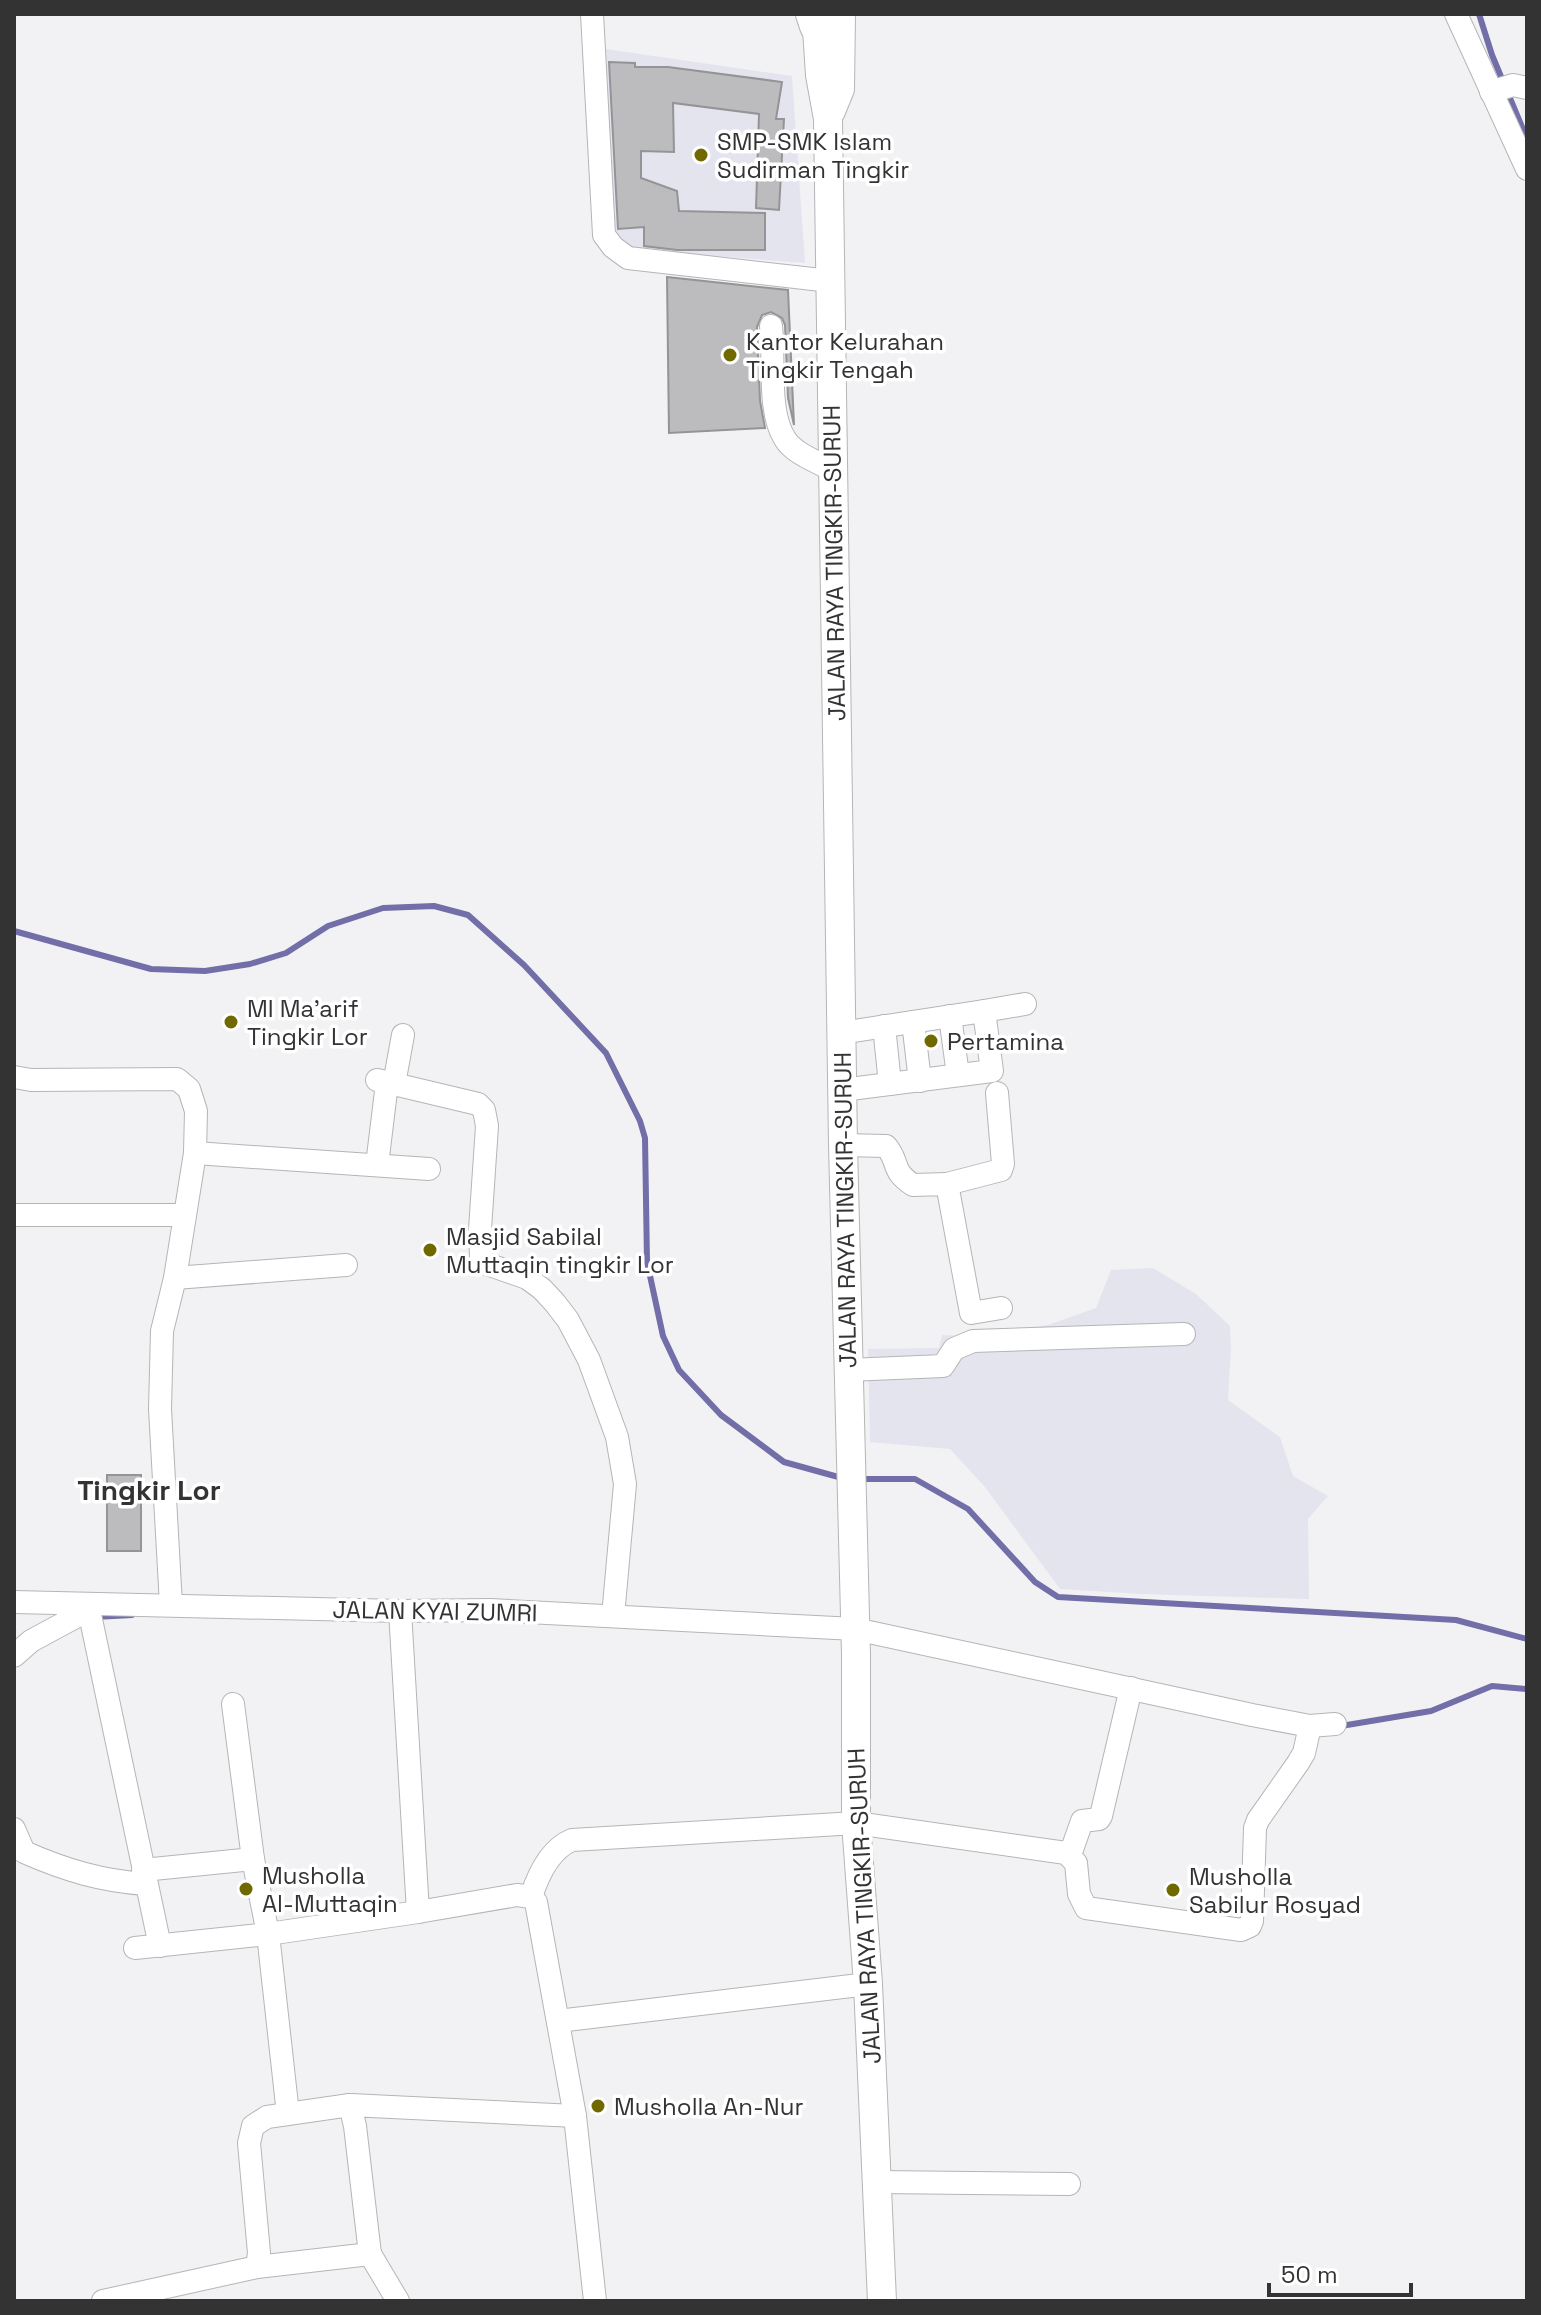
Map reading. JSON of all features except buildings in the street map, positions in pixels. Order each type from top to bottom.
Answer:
[{"type":"main road","name":"JALAN RAYA TINGKIR-SURUH","points":[[821,17],[820,75],[828,119],[843,1145],[856,1639],[856,1823],[868,1984],[882,2301]]},
{"type":"street","points":[[592,14],[604,235],[613,247],[628,258],[830,281]]},
{"type":"street","points":[[1456,14],[1508,88],[1525,156]]},
{"type":"street","points":[[771,326],[773,380],[778,420],[785,439],[833,471]]},
{"type":"street","points":[[841,1033],[1025,1004]]},
{"type":"street","points":[[842,1090],[992,1071],[984,1011]]},
{"type":"street","points":[[950,1016],[958,1075]]},
{"type":"street","points":[[913,1022],[920,1081]]},
{"type":"street","points":[[884,1026],[890,1084]]},
{"type":"street","points":[[377,1165],[386,1083],[403,1035]]},
{"type":"street","points":[[14,1077],[31,1080],[177,1079],[189,1089],[196,1111],[195,1153],[175,1278],[162,1331],[160,1409],[171,1605]]},
{"type":"street","points":[[386,1083],[478,1104],[483,1108],[487,1126],[480,1229],[484,1263],[527,1278],[542,1289],[568,1320],[589,1360],[617,1437],[625,1484],[613,1616]]},
{"type":"street","points":[[843,1145],[886,1146],[897,1172],[913,1185],[947,1184],[1001,1170],[997,1093]]},
{"type":"street","points":[[195,1153],[429,1169]]},
{"type":"street","points":[[947,1184],[971,1313],[1001,1308]]},
{"type":"street","points":[[14,1215],[185,1215]]},
{"type":"street","points":[[175,1278],[346,1265]]},
{"type":"street","points":[[848,1370],[943,1366],[954,1349],[973,1341],[1184,1334]]},
{"type":"street","name":"JALAN KYAI ZUMRI","points":[[14,1602],[94,1607],[171,1605],[401,1619],[490,1610],[613,1616],[856,1639],[1128,1698],[1310,1730],[1335,1724]]},
{"type":"street","points":[[14,1656],[31,1641],[94,1607],[160,1946]]},
{"type":"street","points":[[401,1619],[418,1912]]},
{"type":"street","points":[[1070,1855],[1082,1821],[1101,1816],[1128,1698]]},
{"type":"street","points":[[233,1704],[253,1859],[268,1934],[288,2114]]},
{"type":"street","points":[[531,1897],[537,1877],[554,1851],[572,1840],[856,1823],[1070,1855],[1078,1866],[1079,1898],[1086,1908],[1237,1930],[1247,1928],[1252,1921],[1255,1828],[1298,1763],[1310,1730]]},
{"type":"street","points":[[14,1829],[24,1852],[109,1882],[253,1859]]},
{"type":"street","points":[[135,1948],[268,1934],[517,1895],[531,1897],[537,1905],[575,2116],[595,2301]]},
{"type":"street","points":[[558,2021],[868,1984]]},
{"type":"street","points":[[257,2267],[259,2253],[249,2143],[250,2132],[262,2119],[350,2105],[575,2116]]},
{"type":"street","points":[[350,2105],[370,2254],[398,2301]]},
{"type":"street","points":[[878,2182],[1069,2184]]},
{"type":"street","points":[[103,2301],[257,2267],[370,2254]]},
{"type":"shaded area","name":"SMP-SMK Islam Sudirman Tingkir","points":[[599,48],[792,76],[805,263],[637,250],[608,233]]},
{"type":"shaded area","points":[[1153,1268],[1196,1294],[1230,1326],[1228,1400],[1280,1437],[1293,1476],[1328,1496],[1308,1519],[1309,1599],[1060,1589],[985,1487],[950,1449],[870,1442],[868,1349],[939,1348],[942,1335],[968,1336],[1048,1325],[1096,1308],[1111,1270]]},
{"type":"waterway","points":[[1479,14],[1492,55],[1527,139]]},
{"type":"waterway","points":[[14,931],[151,969],[205,971],[250,964],[286,953],[328,926],[383,908],[434,906],[468,915],[524,965],[606,1053],[640,1121],[645,1138],[647,1262],[663,1336],[679,1370],[721,1415],[784,1462],[842,1478]]},
{"type":"waterway","points":[[857,1479],[915,1479],[968,1509],[1035,1582],[1058,1597],[1456,1620],[1527,1639]]},
{"type":"waterway","points":[[95,1617],[132,1615]]},
{"type":"waterway","points":[[1341,1726],[1431,1711],[1492,1686],[1527,1689]]},
{"type":"place","name":"SMP-SMK Islam Sudirman Tingkir","points":[[701,155]]},
{"type":"place","name":"Kantor Kelurahan Tingkir Tengah","points":[[730,355]]},
{"type":"place","name":"MI Ma'arif Tingkir Lor","points":[[231,1022]]},
{"type":"place","name":"Pertamina","points":[[931,1041]]},
{"type":"place","name":"Masjid Sabilal Muttaqin tingkir Lor","points":[[430,1250]]},
{"type":"place","name":"Musholla Al-Muttaqin","points":[[246,1889]]},
{"type":"place","name":"Musholla Sabilur Rosyad","points":[[1173,1890]]},
{"type":"place","name":"Musholla An-Nur","points":[[598,2106]]},
{"type":"district","name":"Tingkir Lor","points":[[149,1490]]}]
